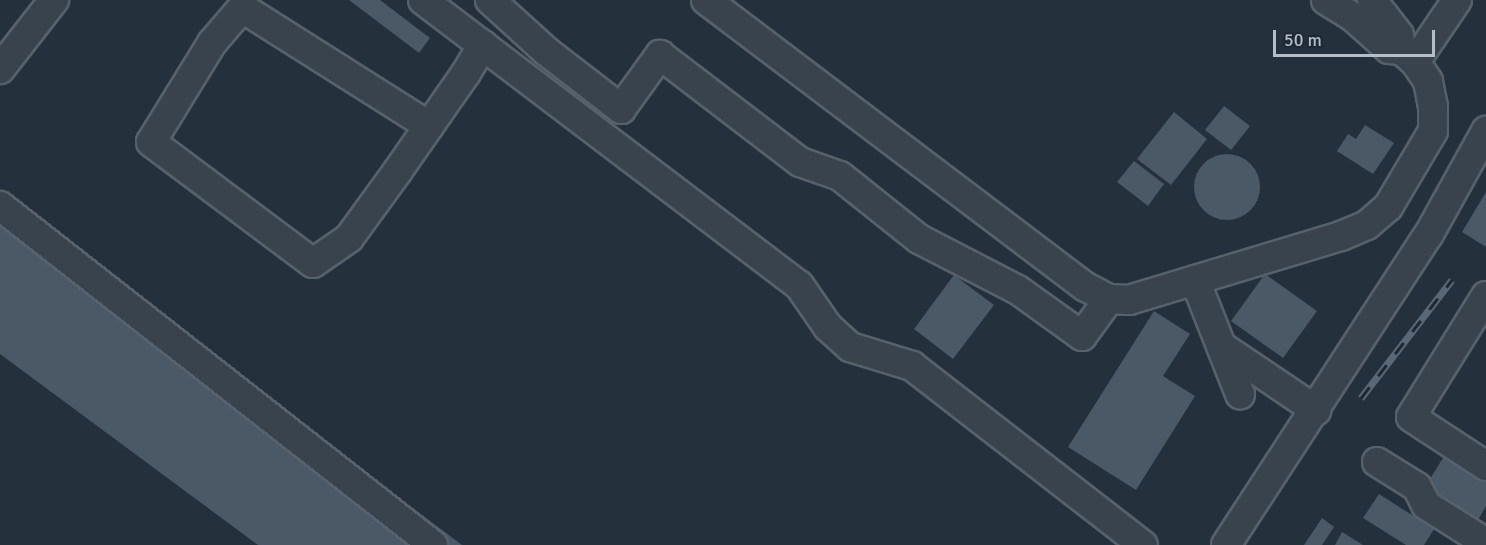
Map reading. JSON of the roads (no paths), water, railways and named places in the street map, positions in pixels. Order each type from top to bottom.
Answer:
[{"type":"lane","points":[[0,69],[54,0]]},
{"type":"lane","points":[[423,0],[798,285],[828,327],[850,347],[912,366],[1143,545]]},
{"type":"lane","points":[[490,0],[546,51],[621,109],[660,55],[800,162],[840,176],[919,239],[1018,290],[1082,336],[1109,299]]},
{"type":"lane","points":[[706,0],[1086,287],[1109,299],[1129,300],[1341,236],[1367,225],[1388,207],[1433,131],[1433,107],[1428,81],[1408,56],[1399,35],[1372,0]]},
{"type":"lane","points":[[1326,0],[1353,17],[1389,49],[1408,56]]},
{"type":"lane","points":[[1408,56],[1457,0]]},
{"type":"lane","points":[[429,126],[242,8],[212,43],[151,142],[313,263],[349,238],[429,126],[483,45]]},
{"type":"lane","points":[[1226,545],[1429,234],[1486,131]]},
{"type":"lane","points":[[0,206],[433,545]]},
{"type":"lane","points":[[1195,280],[1240,394]]},
{"type":"lane","points":[[1486,296],[1411,417],[1486,466]]},
{"type":"lane","points":[[1221,346],[1316,410]]},
{"type":"lane","points":[[1377,462],[1417,487],[1426,505],[1486,543]]},
{"type":"railway","points":[[1361,398],[1452,280]]}]
